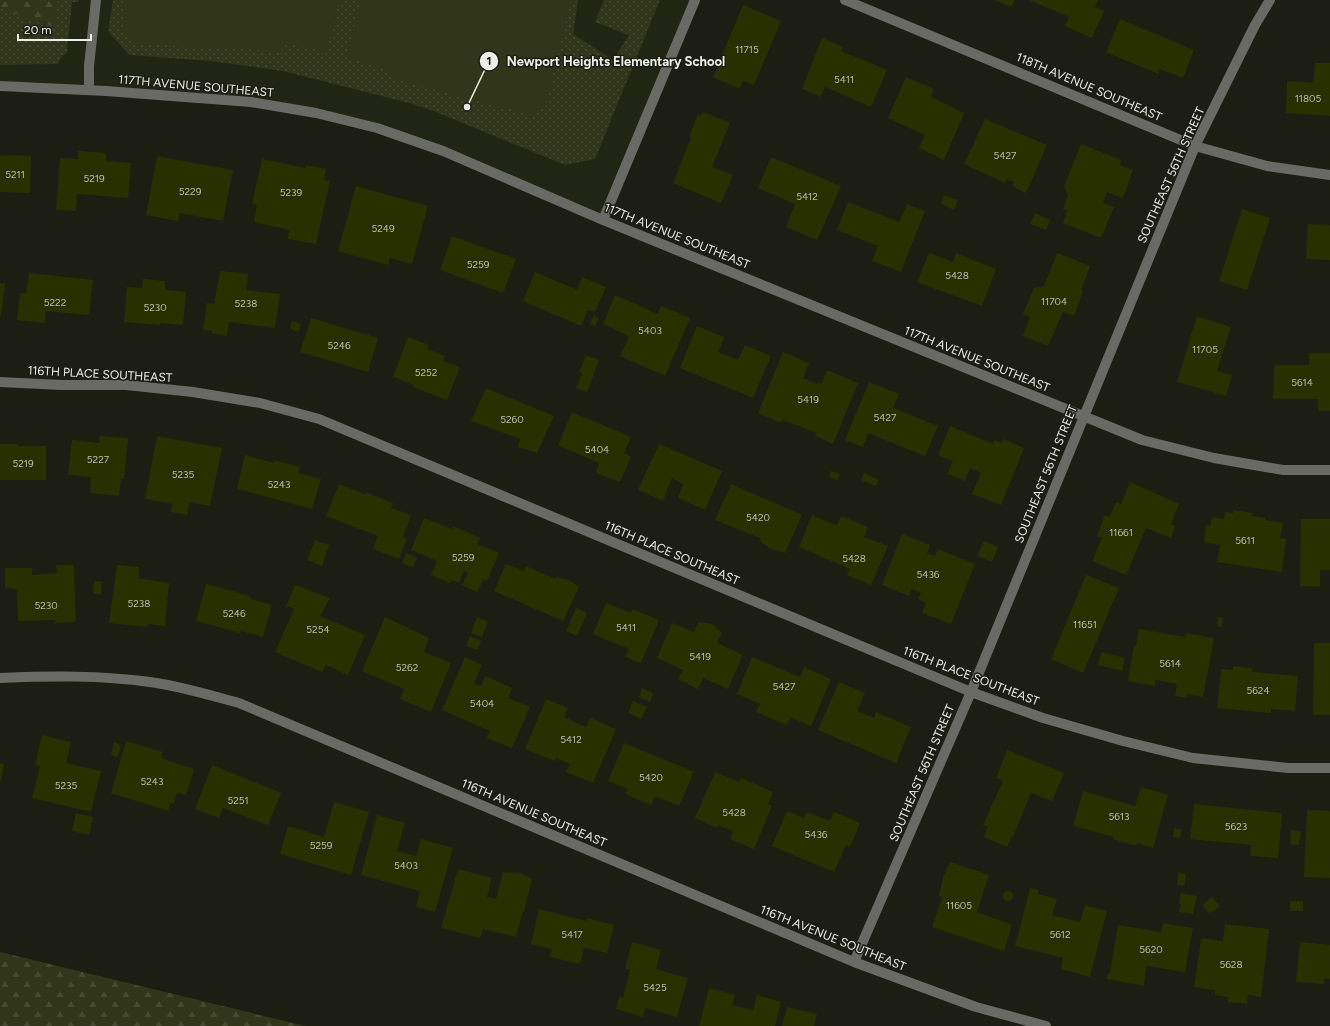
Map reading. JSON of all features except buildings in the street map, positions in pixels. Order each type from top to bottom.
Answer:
[{"type":"street","points":[[89,90],[88,66],[96,0]]},
{"type":"street","points":[[603,220],[695,0]]},
{"type":"street","name":"118TH AVENUE SOUTHEAST","points":[[845,0],[1195,146],[1267,166],[1330,175]]},
{"type":"street","name":"SOUTHEAST 56TH STREET","points":[[854,962],[971,692],[1195,146],[1255,25],[1270,0]]},
{"type":"street","name":"117TH AVENUE SOUTHEAST","points":[[0,86],[89,90],[250,102],[316,113],[377,128],[443,151],[603,220],[1142,440],[1214,458],[1283,470],[1330,470]]},
{"type":"street","name":"116TH PLACE SOUTHEAST","points":[[0,382],[61,385],[126,385],[193,392],[260,403],[319,419],[971,692],[1043,718],[1123,741],[1193,758],[1288,768],[1330,768]]},
{"type":"street","name":"116TH AVENUE SOUTHEAST","points":[[0,678],[89,677],[149,682],[195,691],[239,703],[854,962],[976,1007],[1046,1026]]},
{"type":"shaded area","points":[[0,0],[695,0],[603,220],[377,128],[251,102],[0,86]]},
{"type":"green space","points":[[0,0],[79,0],[78,2],[72,2],[67,53],[62,56],[58,64],[0,65]]},
{"type":"green space","points":[[0,0],[58,0],[56,27],[27,19],[0,6]]},
{"type":"green space","points":[[113,0],[578,0],[573,34],[613,60],[629,35],[595,22],[604,0],[660,0],[595,159],[565,165],[413,104],[283,71],[211,61],[129,55],[108,31]]},
{"type":"green space","points":[[125,0],[340,0],[327,52],[283,42],[282,51],[134,44],[122,31]]},
{"type":"green space","points":[[361,0],[571,0],[546,106],[533,115],[386,76],[388,69],[346,58]]},
{"type":"green space","points":[[0,952],[305,1026],[0,1026]]},
{"type":"place","name":"Newport Heights Elementary School","points":[[467,107]]}]
